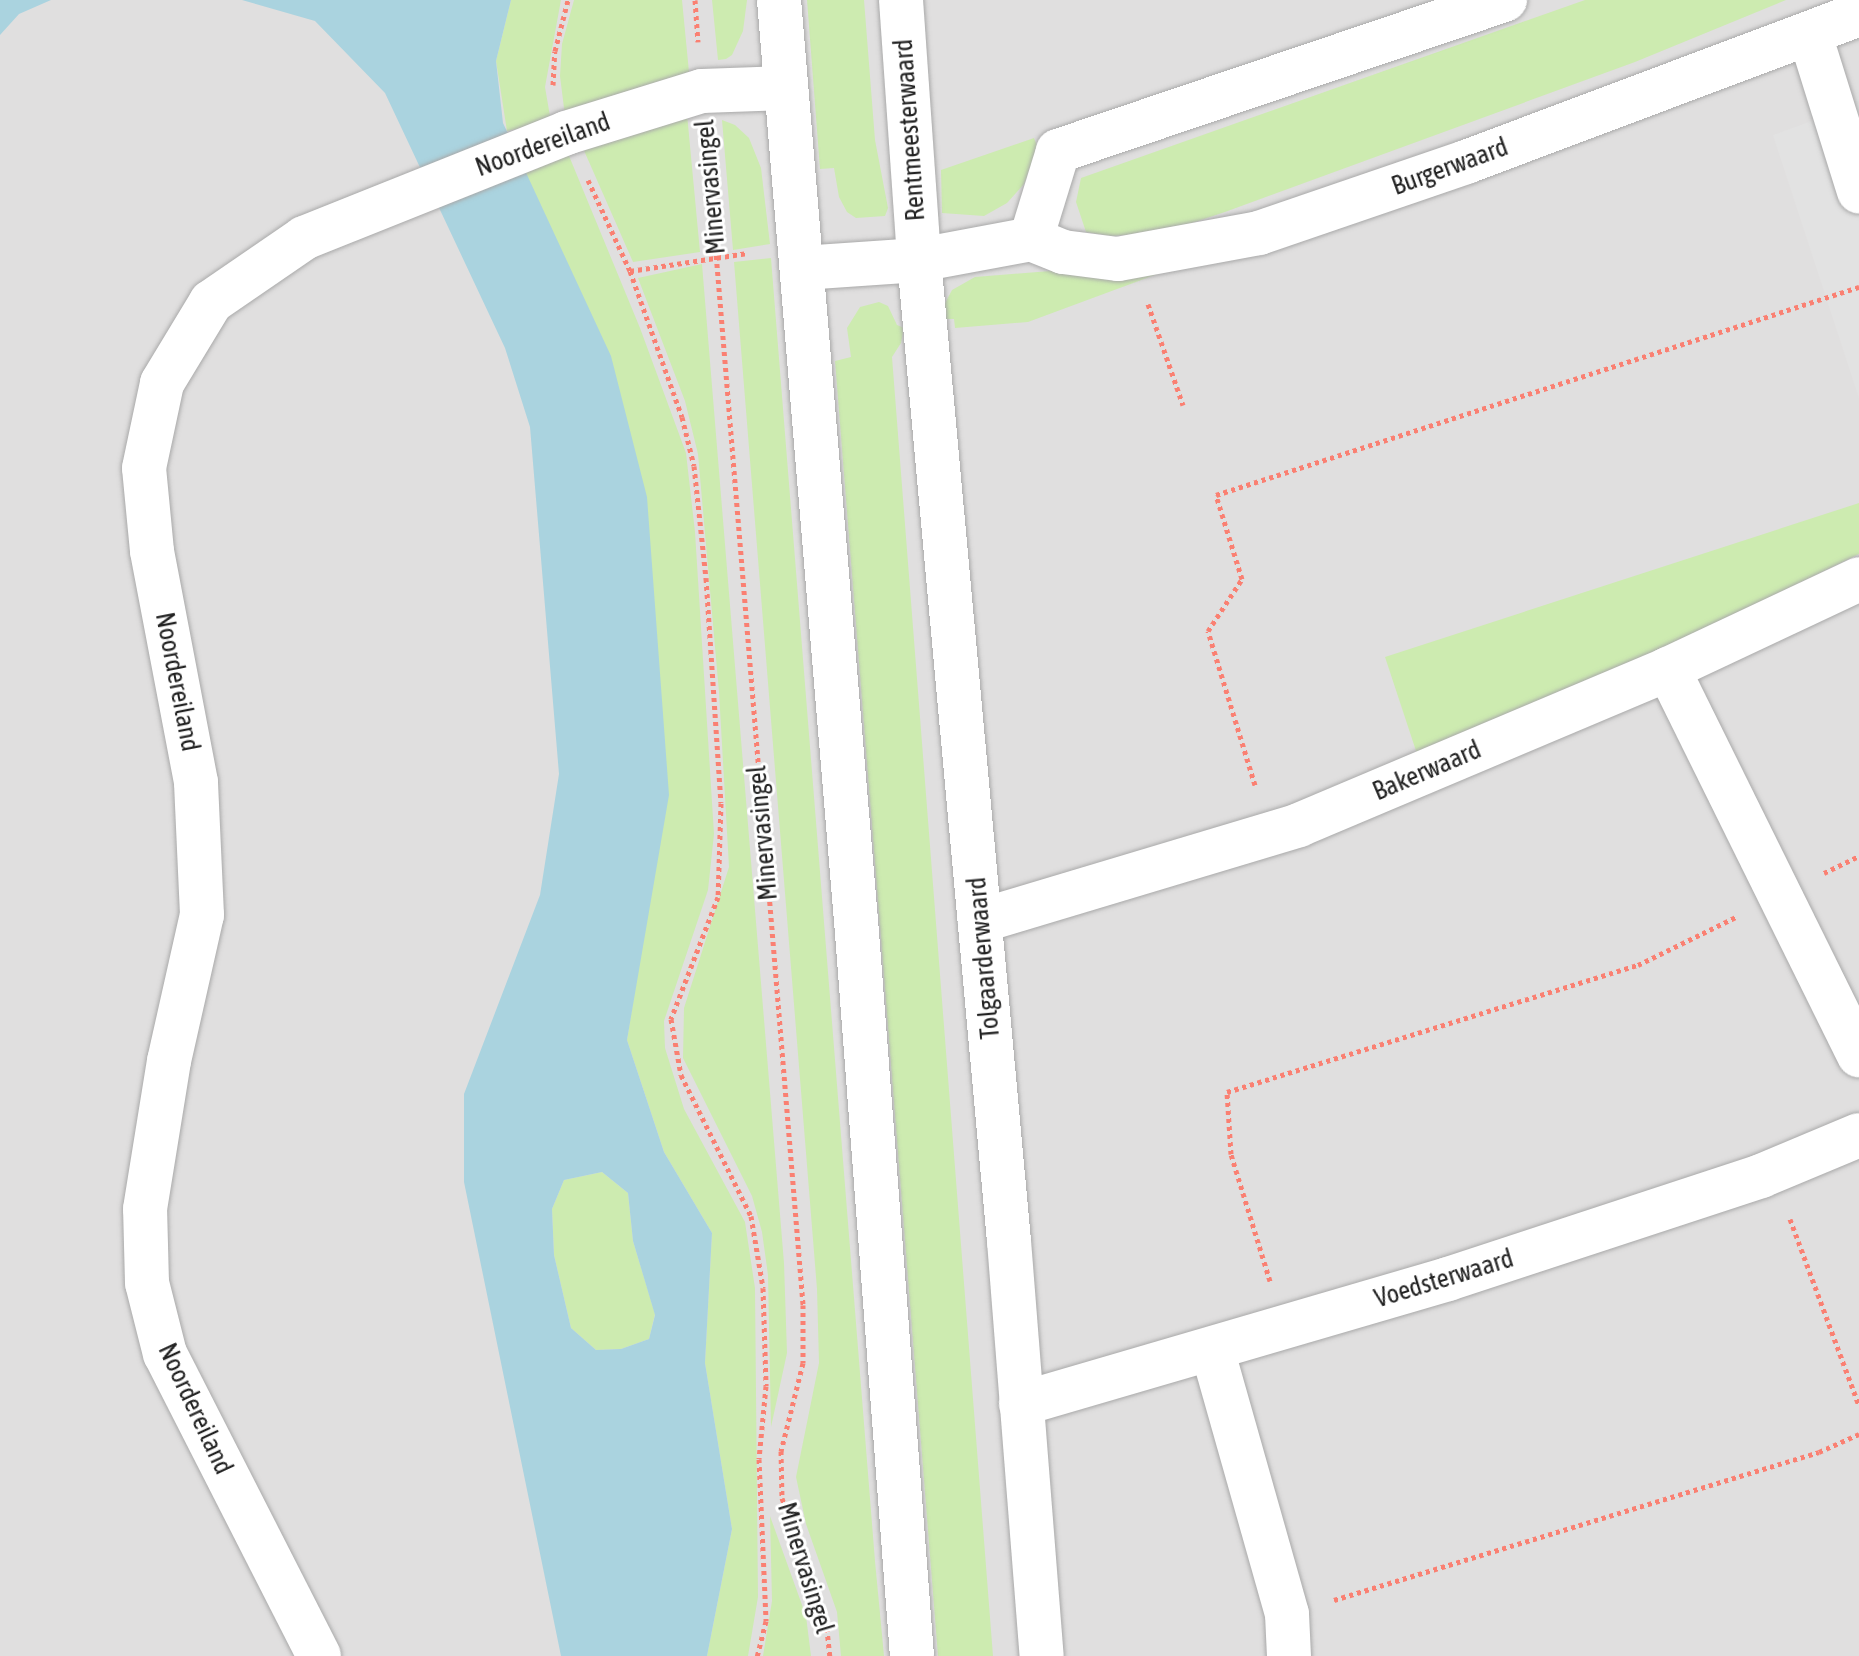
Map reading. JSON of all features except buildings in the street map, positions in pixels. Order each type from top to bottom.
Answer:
[{"type":"street","points":[[779,0],[912,1656]]},
{"type":"street","name":"Rentmeesterwaard","points":[[901,0],[919,260]]},
{"type":"street","points":[[802,268],[919,260],[1031,239],[1058,151],[1452,10],[1505,0]]},
{"type":"street","name":"Burgerwaard","points":[[1031,239],[1063,252],[1118,259],[1259,233],[1466,162],[1859,14]]},
{"type":"street","points":[[1810,35],[1859,191]]},
{"type":"street","name":"Noordereiland","points":[[319,1656],[165,1354],[147,1283],[145,1209],[169,1061],[202,915],[196,782],[152,551],[144,468],[162,383],[211,302],[304,238],[551,139],[702,91],[786,88]]},
{"type":"street","name":"Tolgaarderwaard","points":[[919,260],[980,921],[1042,1656]]},
{"type":"street","name":"Bakerwaard","points":[[980,921],[1270,834],[1668,669],[1859,579]]},
{"type":"street","points":[[1668,669],[1859,1055]]},
{"type":"street","name":"Voedsterwaard","points":[[1021,1404],[1448,1279],[1773,1172],[1859,1135]]},
{"type":"street","points":[[1212,1349],[1288,1635]]},
{"type":"path","points":[[568,0],[555,51],[551,139],[630,271],[682,417],[694,466],[706,578],[721,803],[718,897],[671,1019],[681,1075],[751,1216],[763,1288],[766,1386],[759,1459],[765,1528],[766,1621],[757,1656]]},
{"type":"path","name":"Minervasingel","points":[[695,0],[803,1305],[803,1363],[781,1451],[782,1498],[826,1620],[830,1656]]},
{"type":"path","points":[[630,271],[766,251],[802,268]]},
{"type":"path","points":[[1270,834],[1208,631],[1242,579],[1216,495],[1859,287]]},
{"type":"path","points":[[1143,291],[1183,405]]},
{"type":"path","points":[[1285,1328],[1231,1154],[1227,1092],[1638,965],[1859,856]]},
{"type":"path","points":[[1773,1172],[1859,1406]]},
{"type":"path","points":[[1288,1635],[1819,1452],[1859,1434]]},
{"type":"shaded area","points":[[0,0],[1859,0],[1859,1656],[0,1656]]},
{"type":"shaded area","points":[[1859,104],[1859,398],[1773,135]]},
{"type":"green space","points":[[511,0],[561,0],[545,87],[551,122],[507,131],[496,61]]},
{"type":"green space","points":[[574,0],[682,0],[689,72],[565,116],[560,76],[562,44]]},
{"type":"green space","points":[[712,0],[747,0],[743,31],[732,55],[726,59],[718,60]]},
{"type":"green space","points":[[807,0],[864,0],[875,140],[888,208],[885,216],[856,218],[847,212],[839,197],[834,168],[820,169]]},
{"type":"green space","points":[[1585,0],[1786,0],[1635,62],[1165,232],[1111,236],[1086,232],[1076,202],[1081,178]]},
{"type":"green space","points":[[687,114],[700,252],[633,262],[582,146]]},
{"type":"green space","points":[[722,120],[735,125],[749,138],[761,168],[770,244],[733,250]]},
{"type":"green space","points":[[1034,138],[1038,148],[1024,184],[1007,203],[984,216],[942,213],[941,170]]},
{"type":"green space","points":[[567,151],[640,328],[686,453],[695,532],[714,834],[708,890],[664,1021],[665,1048],[684,1109],[745,1222],[755,1288],[758,1597],[748,1656],[707,1656],[732,1529],[705,1363],[712,1233],[664,1152],[627,1040],[641,951],[523,166]]},
{"type":"green space","points":[[771,258],[884,1656],[841,1656],[837,1612],[806,1524],[796,1477],[819,1363],[817,1289],[734,262]]},
{"type":"green space","points":[[1198,259],[1028,322],[955,328],[954,319],[943,319],[943,307],[952,290],[975,277]]},
{"type":"green space","points":[[702,264],[784,1263],[787,1353],[771,1427],[768,1275],[762,1232],[752,1196],[683,1058],[684,1008],[729,867],[719,692],[698,454],[685,401],[638,278]]},
{"type":"green space","points":[[879,302],[888,306],[897,325],[904,328],[901,343],[892,357],[993,1656],[938,1656],[835,361],[851,357],[847,328],[860,307]]},
{"type":"green space","points":[[1859,503],[1859,554],[1421,766],[1385,657]]},
{"type":"green space","points":[[602,1172],[628,1193],[633,1241],[655,1314],[649,1339],[621,1349],[596,1350],[571,1328],[554,1255],[552,1209],[564,1180]]},
{"type":"green space","points":[[770,1516],[806,1616],[811,1656],[763,1656],[772,1601]]},
{"type":"water","points":[[0,0],[51,0],[19,14],[0,35]]},
{"type":"water","points":[[242,0],[511,0],[496,61],[503,123],[611,356],[647,497],[669,795],[627,1040],[664,1152],[712,1233],[705,1363],[732,1529],[707,1656],[561,1656],[464,1182],[464,1094],[540,895],[559,774],[530,427],[505,348],[385,93],[315,21]],"holes":[[[602,1172],[628,1193],[633,1241],[655,1315],[649,1339],[621,1349],[596,1350],[571,1328],[554,1255],[552,1209],[564,1180]]]}]
